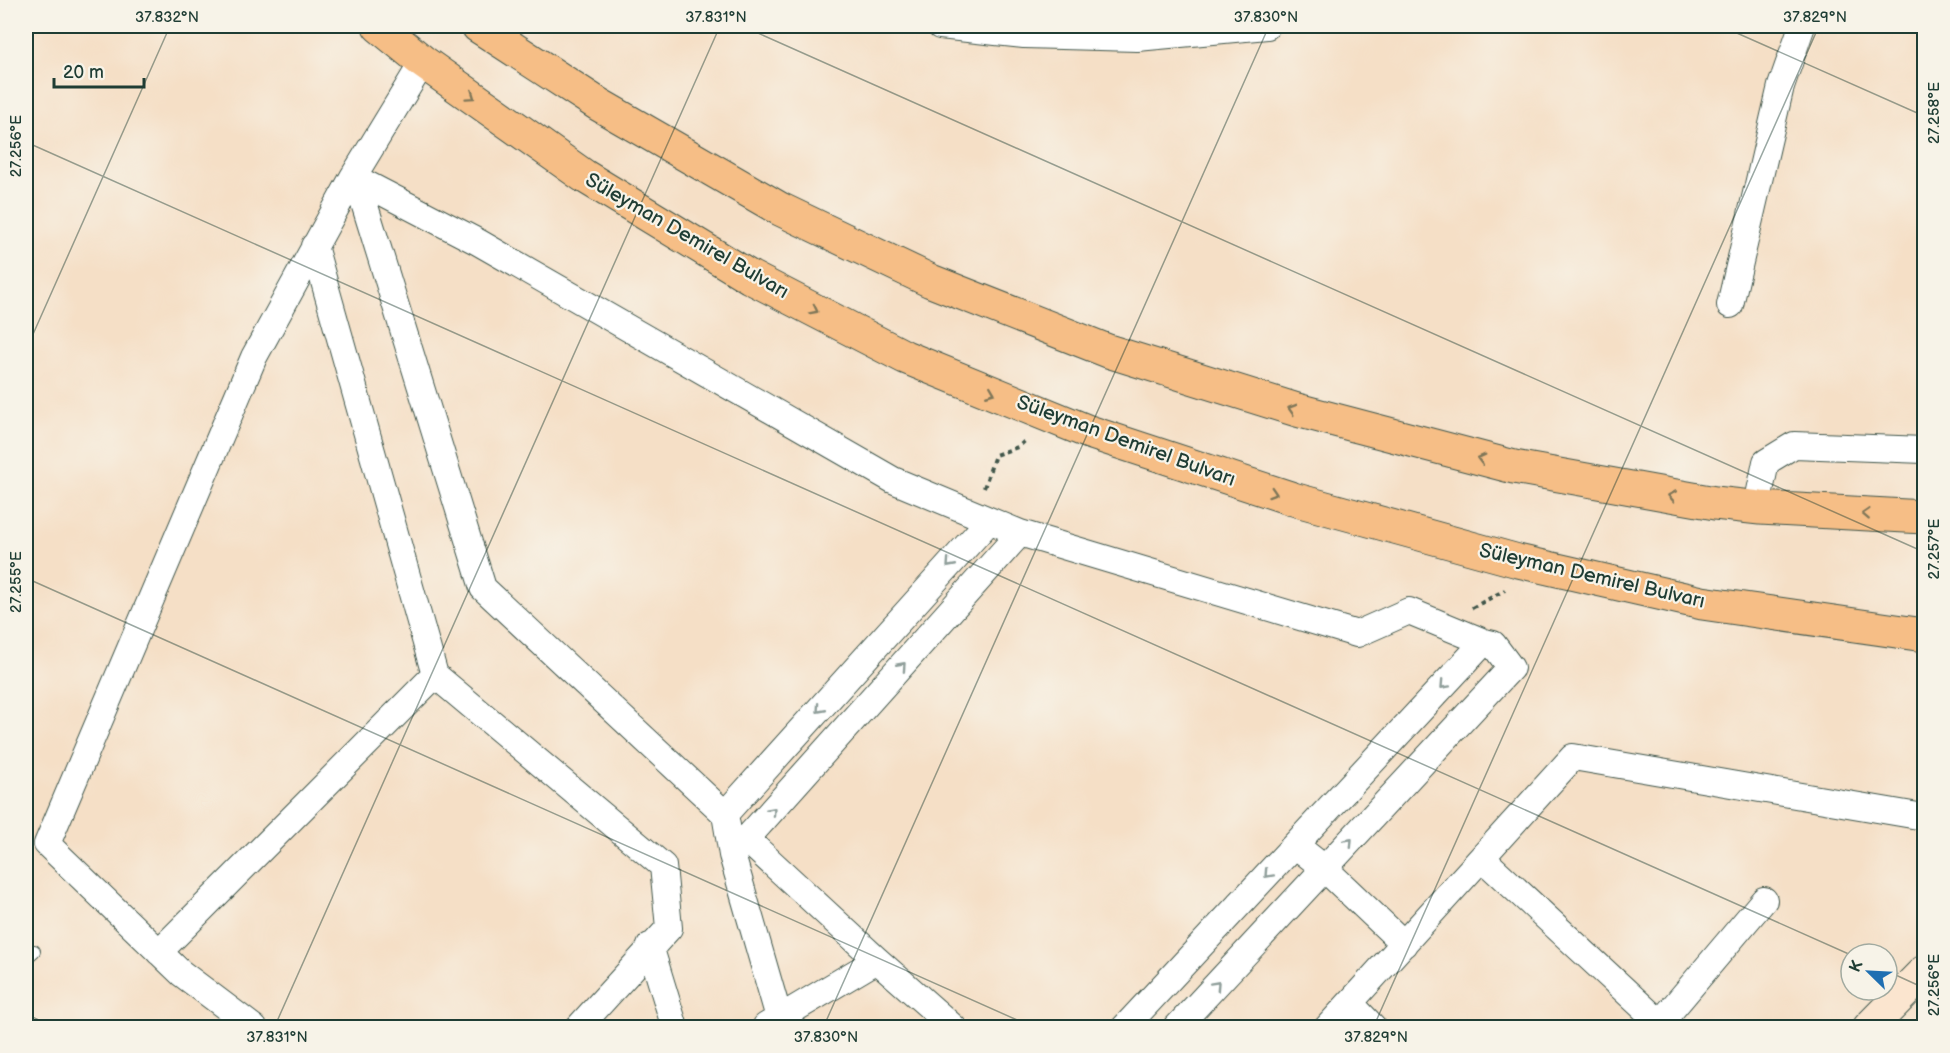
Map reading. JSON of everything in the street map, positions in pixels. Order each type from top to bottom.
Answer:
[{"type":"highway","name":"Süleyman Demirel Bulvarı","points":[[379,26],[423,62],[584,177],[750,277],[905,357],[1089,432],[1293,499],[1518,561],[1702,603],[1924,635]]},
{"type":"highway","points":[[478,26],[598,104],[780,209],[931,281],[1108,351],[1297,410],[1514,467],[1715,504],[1924,517]]},
{"type":"main road","points":[[1869,1028],[1924,972]]},
{"type":"street","points":[[940,26],[1024,35],[1137,38],[1267,26]]},
{"type":"street","points":[[1730,305],[1781,86],[1802,26]]},
{"type":"street","points":[[254,1028],[181,973],[47,844],[254,357],[353,177],[423,62]]},
{"type":"street","points":[[353,177],[478,242],[894,480],[1020,534],[1357,634],[1409,611],[1493,644],[1511,668],[1176,1028]]},
{"type":"street","points":[[353,177],[365,206],[483,588],[725,814],[739,847],[775,1024],[877,960]]},
{"type":"street","points":[[314,246],[435,675],[663,866],[669,928],[650,946],[578,1028]]},
{"type":"street","points":[[1760,508],[1760,491],[1766,462],[1794,445],[1924,450]]},
{"type":"street","points":[[725,814],[982,518]]},
{"type":"street","points":[[739,847],[1020,534]]},
{"type":"street","points":[[1124,1028],[1484,642]]},
{"type":"street","points":[[159,952],[435,675]]},
{"type":"street","points":[[1328,1028],[1573,757],[1924,818]]},
{"type":"street","points":[[1295,845],[1324,868],[1404,944]]},
{"type":"street","points":[[739,847],[877,960],[954,1028]]},
{"type":"street","points":[[1482,858],[1658,1025],[1764,900]]},
{"type":"street","points":[[650,946],[675,1028]]},
{"type":"street","points":[[1350,1003],[1374,1028]]},
{"type":"path","points":[[982,518],[995,455],[1018,447],[1034,433]]},
{"type":"path","points":[[1467,610],[1507,589]]}]
